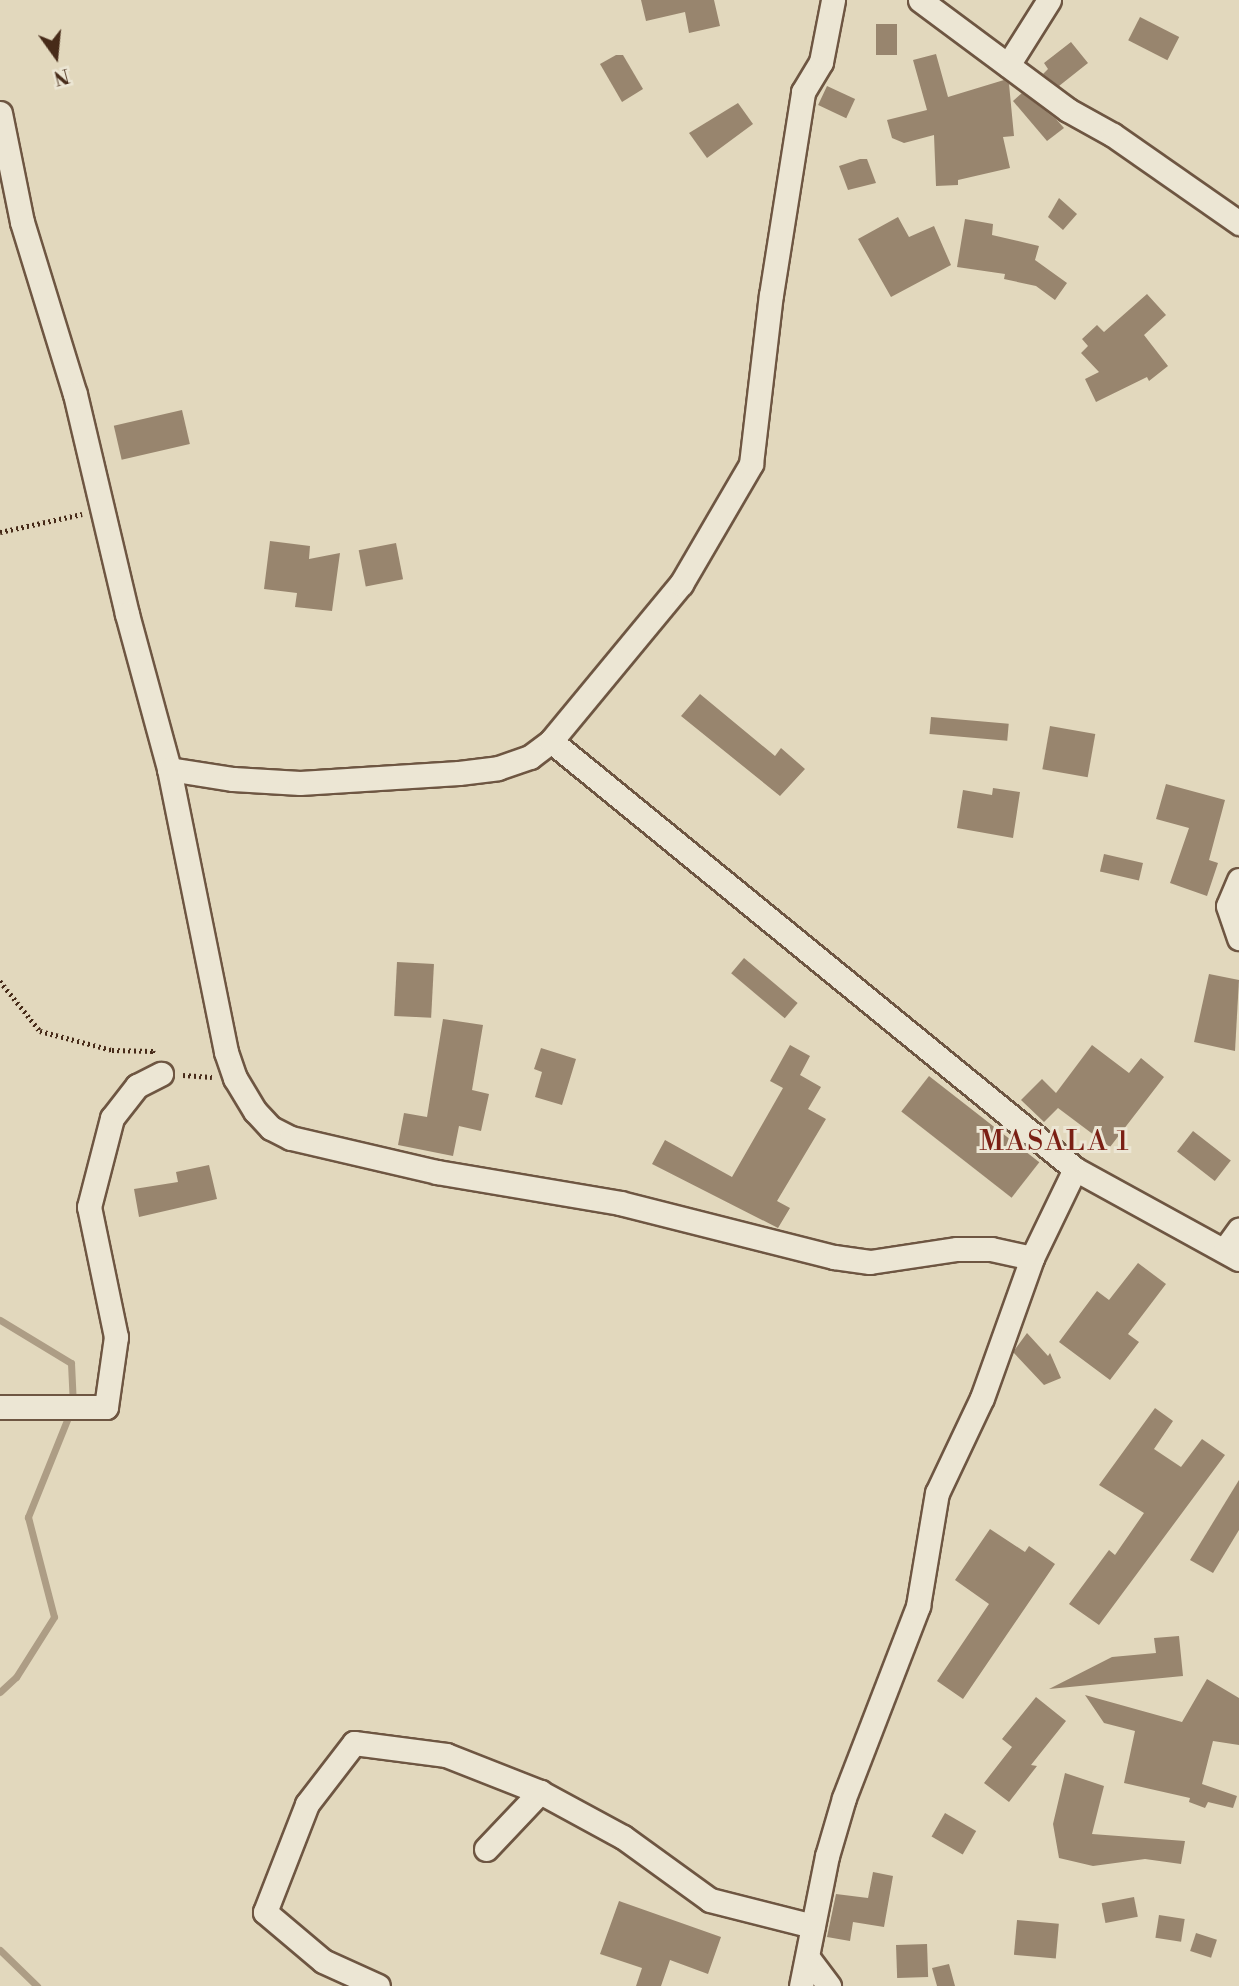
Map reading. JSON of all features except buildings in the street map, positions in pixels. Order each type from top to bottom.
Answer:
[{"type":"street","points":[[169,769],[233,779],[300,783],[459,773],[519,761],[551,741],[681,584],[751,464],[771,295],[803,92],[821,62],[833,0]]},
{"type":"street","points":[[920,0],[1008,65],[1239,223]]},
{"type":"street","points":[[1008,65],[1049,0]]},
{"type":"street","points":[[0,113],[22,222],[75,394],[169,769],[210,981],[235,1079],[271,1128],[292,1138],[437,1172],[620,1203],[834,1257],[870,1262],[979,1249],[1032,1258]]},
{"type":"street","points":[[551,741],[1075,1169],[1234,1246]]},
{"type":"street","points":[[1239,880],[1228,906],[1239,938]]},
{"type":"street","points":[[0,1407],[106,1407],[116,1337],[89,1207],[112,1118],[137,1086],[161,1074]]},
{"type":"street","points":[[801,1986],[827,1856],[849,1785],[866,1733],[911,1631],[937,1493],[982,1398],[1032,1258],[1075,1169]]},
{"type":"street","points":[[378,1986],[323,1961],[265,1912],[307,1804],[354,1743],[446,1755],[540,1792],[623,1837],[710,1900],[813,1926]]},
{"type":"street","points":[[486,1849],[540,1792]]},
{"type":"street","points":[[808,1958],[829,1986]]},
{"type":"path","points":[[0,532],[103,509]]},
{"type":"path","points":[[0,981],[40,1031],[112,1050],[153,1051],[161,1074],[235,1079]]},
{"type":"waterway","points":[[0,1320],[71,1363],[73,1405],[28,1517],[54,1617],[16,1677],[0,1692]]},
{"type":"waterway","points":[[0,1950],[37,1986]]},
{"type":"district","name":"MASALA 1","points":[[1055,1142]]}]
